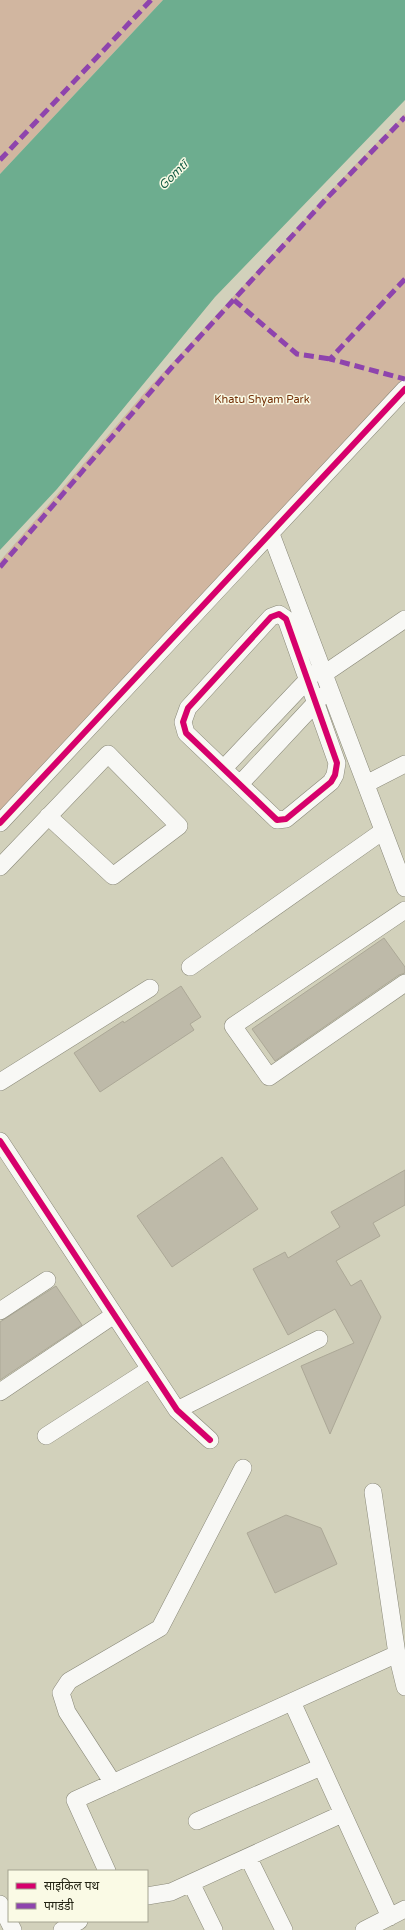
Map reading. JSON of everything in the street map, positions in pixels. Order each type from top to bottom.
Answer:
[{"type":"street","points":[[0,823],[405,389]]},
{"type":"street","points":[[271,534],[405,888]]},
{"type":"street","points":[[279,614],[286,619],[307,680],[314,703],[337,763],[335,775],[331,782],[286,819],[278,820],[186,733],[184,722],[188,708],[271,617],[279,614]]},
{"type":"street","points":[[224,768],[307,680],[324,675],[405,619]]},
{"type":"street","points":[[240,784],[314,703],[324,675]]},
{"type":"street","points":[[0,867],[48,816],[108,754],[179,826],[113,876],[48,816]]},
{"type":"street","points":[[366,784],[405,764]]},
{"type":"street","points":[[190,967],[384,831]]},
{"type":"street","points":[[405,910],[233,1026],[269,1077],[405,983]]},
{"type":"street","points":[[0,1082],[150,988]]},
{"type":"street","points":[[0,1141],[176,1410],[210,1440]]},
{"type":"street","points":[[0,1311],[47,1280]]},
{"type":"street","points":[[0,1392],[114,1316]]},
{"type":"street","points":[[176,1410],[319,1339]]},
{"type":"street","points":[[46,1436],[150,1369]]},
{"type":"street","points":[[113,1783],[67,1712],[62,1693],[69,1681],[160,1628],[243,1468]]},
{"type":"street","points":[[373,1492],[397,1654],[405,1687]]},
{"type":"street","points":[[107,1870],[75,1800],[397,1654]]},
{"type":"street","points":[[292,1702],[390,1917]]},
{"type":"street","points":[[197,1821],[321,1767]]},
{"type":"street","points":[[148,1896],[171,1892],[342,1814]]},
{"type":"street","points":[[248,1857],[284,1930]]},
{"type":"street","points":[[191,1883],[214,1930]]},
{"type":"street","points":[[0,1904],[8,1920]]},
{"type":"street","points":[[364,1930],[405,1909]]},
{"type":"street","points":[[62,1930],[77,1922]]},
{"type":"green space","points":[[0,0],[163,0],[0,174]]},
{"type":"green space","name":"Khatu Shyam Park","points":[[405,114],[405,379],[0,815],[0,561],[146,391],[355,165]]},
{"type":"water","name":"Gomtī","points":[[163,0],[405,0],[405,100],[215,297],[57,489],[0,550],[0,174]]},
{"type":"building","points":[[384,938],[405,967],[405,973],[399,975],[275,1061],[252,1029]]},
{"type":"building","points":[[181,986],[201,1017],[190,1024],[194,1030],[100,1092],[74,1053]]},
{"type":"building","points":[[222,1157],[258,1209],[172,1267],[137,1216]]},
{"type":"building","points":[[405,1170],[405,1205],[373,1223],[380,1236],[336,1261],[351,1286],[361,1280],[381,1317],[330,1434],[301,1366],[354,1343],[335,1309],[288,1335],[253,1269],[285,1252],[288,1258],[340,1227],[331,1212]]},
{"type":"building","points":[[56,1286],[82,1325],[0,1380],[0,1322]]},
{"type":"building","points":[[286,1515],[321,1528],[337,1564],[275,1593],[247,1533]]},
{"type":"marked path","points":[[0,160],[151,0]]},
{"type":"marked path","points":[[0,567],[172,367],[326,199],[405,117]]},
{"type":"marked path","points":[[405,279],[330,359],[405,379]]},
{"type":"marked path","points":[[234,300],[297,354],[330,359]]},
{"type":"cycle path","points":[[0,823],[405,389]]},
{"type":"cycle path","points":[[279,614],[286,619],[337,763],[335,775],[331,782],[286,819],[277,820],[186,733],[183,722],[188,708],[271,617],[279,614]]},
{"type":"cycle path","points":[[0,1141],[177,1410],[210,1440]]}]
